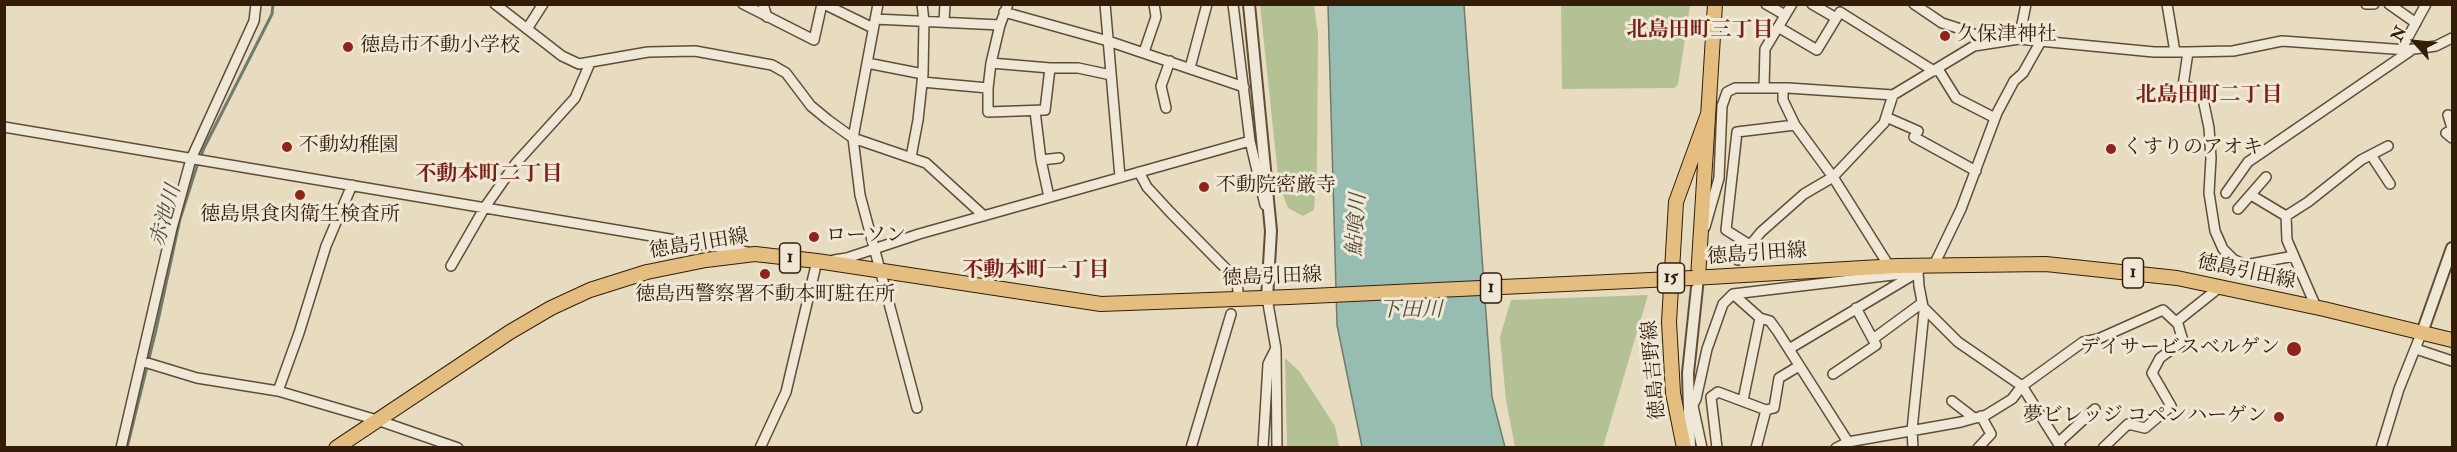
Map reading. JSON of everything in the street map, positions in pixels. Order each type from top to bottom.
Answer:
[{"type":"main road","name":"徳島吉野線","points":[[1696,278],[1715,4]]},
{"type":"main road","name":"徳島吉野線","points":[[1684,447],[1673,393],[1669,322],[1676,202],[1708,114]]},
{"type":"main road","name":"徳島引田線","points":[[336,447],[510,332],[580,294],[647,272],[706,260],[755,254],[817,261],[1101,304],[1696,278],[1889,266],[1925,268],[2046,264],[2177,278],[2423,331],[2452,340]]},
{"type":"main road","name":"徳島引田線","points":[[2423,331],[2452,333]]},
{"type":"street","points":[[121,447],[172,228],[191,159],[254,21],[256,4]]},
{"type":"street","points":[[495,4],[571,61],[590,63],[648,52],[695,51],[761,61],[786,73],[812,106],[853,138],[926,163],[984,216]]},
{"type":"street","points":[[527,29],[543,4]]},
{"type":"street","points":[[743,4],[814,40],[824,4],[874,23],[924,21],[1000,25]]},
{"type":"street","points":[[763,4],[767,16]]},
{"type":"street","points":[[878,4],[853,138],[860,195],[917,408]]},
{"type":"street","points":[[911,157],[923,78],[922,4]]},
{"type":"street","points":[[944,22],[945,4]]},
{"type":"street","points":[[1105,4],[1120,177]]},
{"type":"street","points":[[1144,52],[1156,17],[1154,4]]},
{"type":"street","points":[[1190,68],[1207,4]]},
{"type":"street","points":[[1233,4],[1250,141],[1271,231]]},
{"type":"street","points":[[1249,4],[1271,231],[1267,298],[1276,349],[1277,447]]},
{"type":"street","points":[[1766,4],[1785,15]]},
{"type":"street","points":[[1764,88],[1765,50],[1792,4]]},
{"type":"street","points":[[1812,4],[1840,12],[1936,70],[1956,98],[1995,118]]},
{"type":"street","points":[[1914,4],[1942,23],[1990,42]]},
{"type":"street","points":[[2019,39],[2026,4]]},
{"type":"street","points":[[2167,4],[2175,52]]},
{"type":"street","points":[[2366,4],[2374,4]]},
{"type":"street","points":[[2389,4],[2416,22]]},
{"type":"street","points":[[2401,50],[2426,4]]},
{"type":"street","points":[[1050,68],[1046,110],[988,112],[991,63],[1006,8],[1244,87]]},
{"type":"street","points":[[1778,27],[1817,50],[1840,12]]},
{"type":"street","points":[[1699,248],[1719,178],[1722,106],[1727,92],[1735,88],[1783,88],[1893,95],[1974,46],[2019,39],[2175,52],[2233,51],[2282,41],[2401,50],[2436,46],[2452,39]]},
{"type":"street","points":[[1913,447],[1912,430],[1925,268],[1961,209],[1995,118],[2014,81],[2023,73],[2041,41]]},
{"type":"street","points":[[2226,193],[2248,162],[2414,49]]},
{"type":"street","points":[[2188,52],[2183,86],[2193,88],[2203,99],[2210,148],[2209,193],[2215,231],[2223,249],[2233,259],[2245,265],[2294,256]]},
{"type":"street","points":[[1166,108],[1161,86],[1170,61]]},
{"type":"street","points":[[451,266],[485,207],[516,164],[575,98],[590,63]]},
{"type":"street","points":[[867,63],[923,78],[988,88]]},
{"type":"street","points":[[991,63],[1078,68],[1111,75]]},
{"type":"street","points":[[1783,88],[1783,100],[1795,125],[1833,177],[1889,266]]},
{"type":"street","points":[[1738,260],[1761,232],[1804,194],[1833,177],[1884,123],[1893,95]]},
{"type":"street","points":[[1035,111],[1041,160],[1049,197]]},
{"type":"street","points":[[2448,115],[2452,129],[2446,133],[2452,138]]},
{"type":"street","points":[[1886,117],[1918,131],[1914,137],[1976,171]]},
{"type":"street","points":[[1750,245],[1726,230],[1737,132],[1795,125]]},
{"type":"street","points":[[4,127],[755,254]]},
{"type":"street","points":[[760,447],[786,393],[817,261],[847,258],[1049,197],[1250,141]]},
{"type":"street","points":[[2286,216],[2371,155],[2388,146]]},
{"type":"street","points":[[2371,155],[2391,184]]},
{"type":"street","points":[[1041,160],[1059,158]]},
{"type":"street","points":[[1139,172],[1148,187],[1170,212],[1237,280],[1238,292]]},
{"type":"street","points":[[2238,209],[2266,177]]},
{"type":"street","points":[[278,391],[326,246],[352,185]]},
{"type":"street","points":[[2250,195],[2286,216]]},
{"type":"street","points":[[2286,216],[2286,240],[2316,307]]},
{"type":"street","points":[[2381,447],[2399,389],[2423,331],[2452,248]]},
{"type":"street","points":[[1702,447],[1691,410],[1707,349],[1723,304],[1733,294],[1925,268]]},
{"type":"street","points":[[1789,349],[1925,268]]},
{"type":"street","points":[[1690,447],[1691,410],[1688,373],[1696,278]]},
{"type":"street","points":[[2176,322],[2220,287]]},
{"type":"street","points":[[1733,294],[1761,318],[1770,321],[1848,442]]},
{"type":"street","points":[[1873,339],[1923,305]]},
{"type":"street","points":[[1923,305],[1958,342],[2022,387],[2059,445],[2095,409]]},
{"type":"street","points":[[1833,374],[1876,345],[1856,308]]},
{"type":"street","points":[[1836,447],[1848,442],[1978,417],[2012,399],[2022,387],[2083,342],[2098,339],[2163,310],[2176,322],[2182,341],[2160,358],[2152,372],[2171,406],[2145,428],[2128,424],[2103,447]]},
{"type":"street","points":[[1191,447],[1231,314]]},
{"type":"street","points":[[1743,400],[1761,318]]},
{"type":"street","points":[[1262,446],[1268,364],[1276,349]]},
{"type":"street","points":[[2416,349],[2452,361]]},
{"type":"street","points":[[141,361],[197,378],[278,391],[458,447]]},
{"type":"street","points":[[1717,447],[1711,397],[1718,392],[1766,410],[1774,408],[1779,378],[1799,366]]},
{"type":"street","points":[[1952,401],[1978,417],[1990,434],[1978,447]]},
{"type":"street","points":[[1756,447],[1766,410]]},
{"type":"green space","points":[[1260,5],[1314,5],[1318,34],[1317,165],[1314,210],[1303,216],[1288,208],[1279,185]]},
{"type":"green space","points":[[1561,5],[1690,5],[1678,85],[1674,88],[1562,89]]},
{"type":"green space","points":[[1648,295],[1603,447],[1515,447],[1506,400],[1500,337],[1511,300]]},
{"type":"green space","points":[[1285,358],[1299,371],[1335,426],[1339,446],[1287,447]]},
{"type":"water","name":"下田川","points":[[1328,5],[1464,5],[1492,397],[1505,447],[1362,447],[1337,325]]},
{"type":"waterway","name":"赤池川","points":[[127,448],[180,219],[196,169],[204,148],[272,14],[273,4]]},
{"type":"place","name":"久保津神社","points":[[1945,36]]},
{"type":"place","name":"徳島市不動小学校","points":[[348,47]]},
{"type":"place","name":"不動幼稚園","points":[[287,147]]},
{"type":"place","name":"くすりのアオキ","points":[[2111,149]]},
{"type":"place","name":"不動院密厳寺","points":[[1204,187]]},
{"type":"place","name":"徳島県食肉衛生検査所","points":[[300,195]]},
{"type":"place","name":"ローソン","points":[[814,237]]},
{"type":"place","name":"徳島西警察署不動本町駐在所","points":[[765,274]]},
{"type":"place","name":"デイサービスベルゲン","points":[[2294,349]]},
{"type":"place","name":"夢ビレッジ コペンハーゲン","points":[[2279,417]]},
{"type":"district","name":"北島田町三丁目","points":[[1700,31]]},
{"type":"district","name":"北島田町二丁目","points":[[2209,96]]},
{"type":"district","name":"不動本町二丁目","points":[[489,175]]},
{"type":"district","name":"不動本町一丁目","points":[[1036,271]]},
{"type":"water label","name":"鮎喰川","points":[[1358,225]]}]
